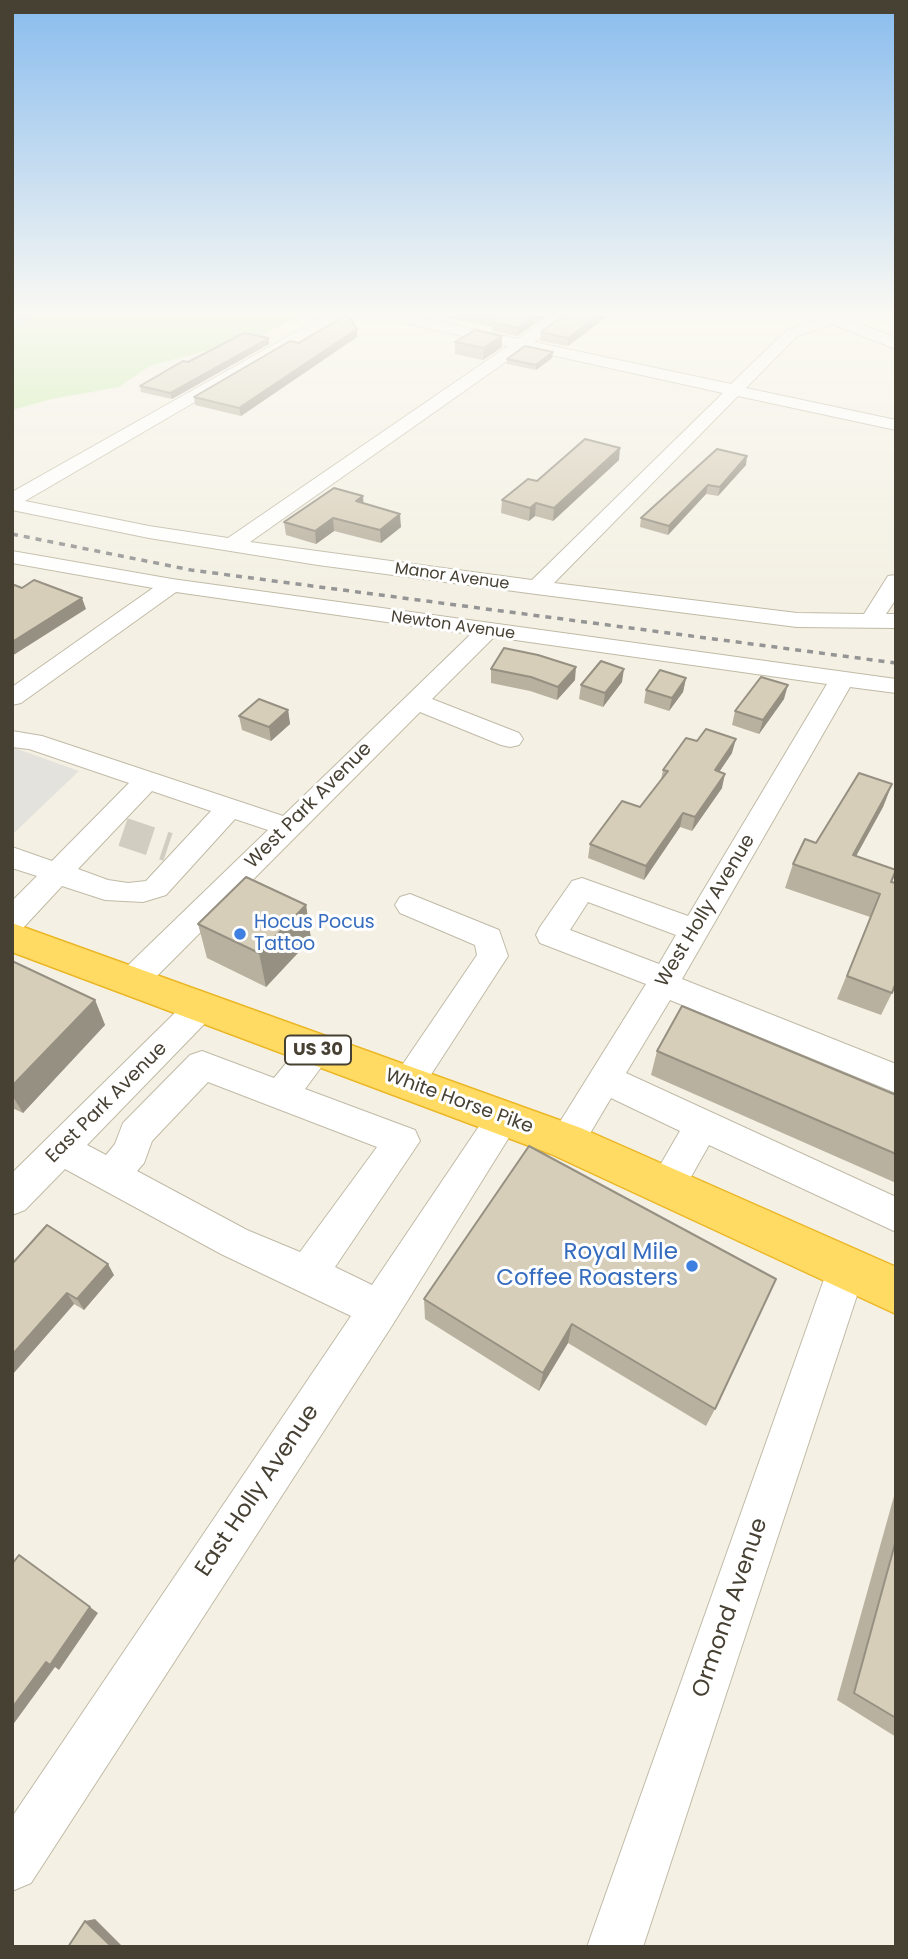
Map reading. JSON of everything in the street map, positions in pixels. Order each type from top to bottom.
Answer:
[{"type":"highway","name":"White Horse Pike","points":[[12,937],[566,1141],[896,1291]]},
{"type":"street","points":[[12,502],[178,406]]},
{"type":"street","points":[[232,545],[432,406]]},
{"type":"street","points":[[536,587],[718,406]]},
{"type":"street","points":[[811,406],[896,425]]},
{"type":"street","name":"Manor Avenue","points":[[12,502],[149,532],[536,587],[797,620],[896,621]]},
{"type":"street","name":"Newton Avenue","points":[[12,557],[172,585],[487,631],[896,686]]},
{"type":"street","points":[[871,621],[896,581]]},
{"type":"street","points":[[12,698],[172,585]]},
{"type":"street","name":"West Park Avenue","points":[[132,981],[487,631]]},
{"type":"street","name":"West Holly Avenue","points":[[566,1141],[665,981],[842,679]]},
{"type":"street","points":[[415,701],[510,739]]},
{"type":"street","points":[[12,739],[33,742],[287,827]]},
{"type":"street","points":[[12,920],[57,873],[113,829],[148,780]]},
{"type":"street","points":[[12,857],[104,890],[128,894],[143,892],[156,888],[178,850],[230,808]]},
{"type":"street","points":[[695,930],[582,888],[551,935],[896,1079]]},
{"type":"street","points":[[407,1083],[493,956],[488,938],[410,905]]},
{"type":"street","name":"East Park Avenue","points":[[12,1198],[201,1007]]},
{"type":"street","points":[[280,1095],[317,1049]]},
{"type":"street","points":[[112,1174],[131,1152],[136,1135],[202,1065],[402,1141],[307,1274]]},
{"type":"street","points":[[604,1079],[896,1215]]},
{"type":"street","name":"East Holly Avenue","points":[[12,1864],[504,1118]]},
{"type":"street","points":[[666,1186],[702,1125]]},
{"type":"street","points":[[61,1149],[112,1174],[234,1242],[379,1310]]},
{"type":"street","name":"Ormond Avenue","points":[[615,1947],[848,1268]]},
{"type":"shaded area","points":[[12,747],[79,771],[12,835]]},
{"type":"building","points":[[585,439],[620,448],[554,508],[536,503],[530,508],[502,500],[528,479],[537,481]]},
{"type":"building","points":[[717,449],[747,456],[720,487],[708,485],[669,526],[641,518]]},
{"type":"building","points":[[334,488],[363,496],[356,501],[400,514],[380,530],[333,518],[315,531],[284,522]]},
{"type":"building","points":[[34,580],[82,598],[12,642],[12,584],[22,588]]},
{"type":"building","points":[[504,648],[576,667],[558,687],[531,677],[491,669]]},
{"type":"building","points":[[601,661],[624,669],[605,693],[581,685]]},
{"type":"building","points":[[660,670],[686,678],[672,698],[646,690]]},
{"type":"building","points":[[761,677],[788,685],[763,720],[735,711]]},
{"type":"building","points":[[259,699],[288,710],[269,727],[239,716]]},
{"type":"building","points":[[706,729],[736,739],[715,770],[725,774],[695,817],[683,813],[646,866],[590,844],[622,801],[640,807],[668,771],[663,770],[686,738],[697,741]]},
{"type":"building","points":[[859,773],[892,784],[853,855],[896,870],[891,882],[896,883],[896,982],[892,993],[847,976],[880,894],[793,864],[805,839],[816,843]]},
{"type":"building","points":[[246,877],[306,905],[259,953],[198,924]]},
{"type":"building","points":[[12,961],[95,1000],[12,1086]]},
{"type":"building","points":[[682,1006],[896,1095],[896,1154],[657,1051]]},
{"type":"building","points":[[529,1146],[776,1279],[715,1409],[572,1324],[543,1373],[424,1299]]},
{"type":"building","points":[[47,1225],[108,1264],[77,1299],[67,1293],[12,1355],[12,1264]]},
{"type":"building","points":[[896,1540],[896,1718],[854,1693]]},
{"type":"building","points":[[19,1555],[90,1607],[50,1665],[46,1662],[12,1708],[12,1564]]},
{"type":"building","points":[[85,1921],[112,1947],[68,1947]]},
{"type":"tunnel","points":[[123,832],[168,847]]},
{"type":"railway","points":[[12,534],[191,570],[896,663]]},
{"type":"place","name":"Hocus Pocus Tattoo","points":[[240,934]]},
{"type":"place","name":"Royal Mile Coffee Roasters","points":[[692,1266]]}]
